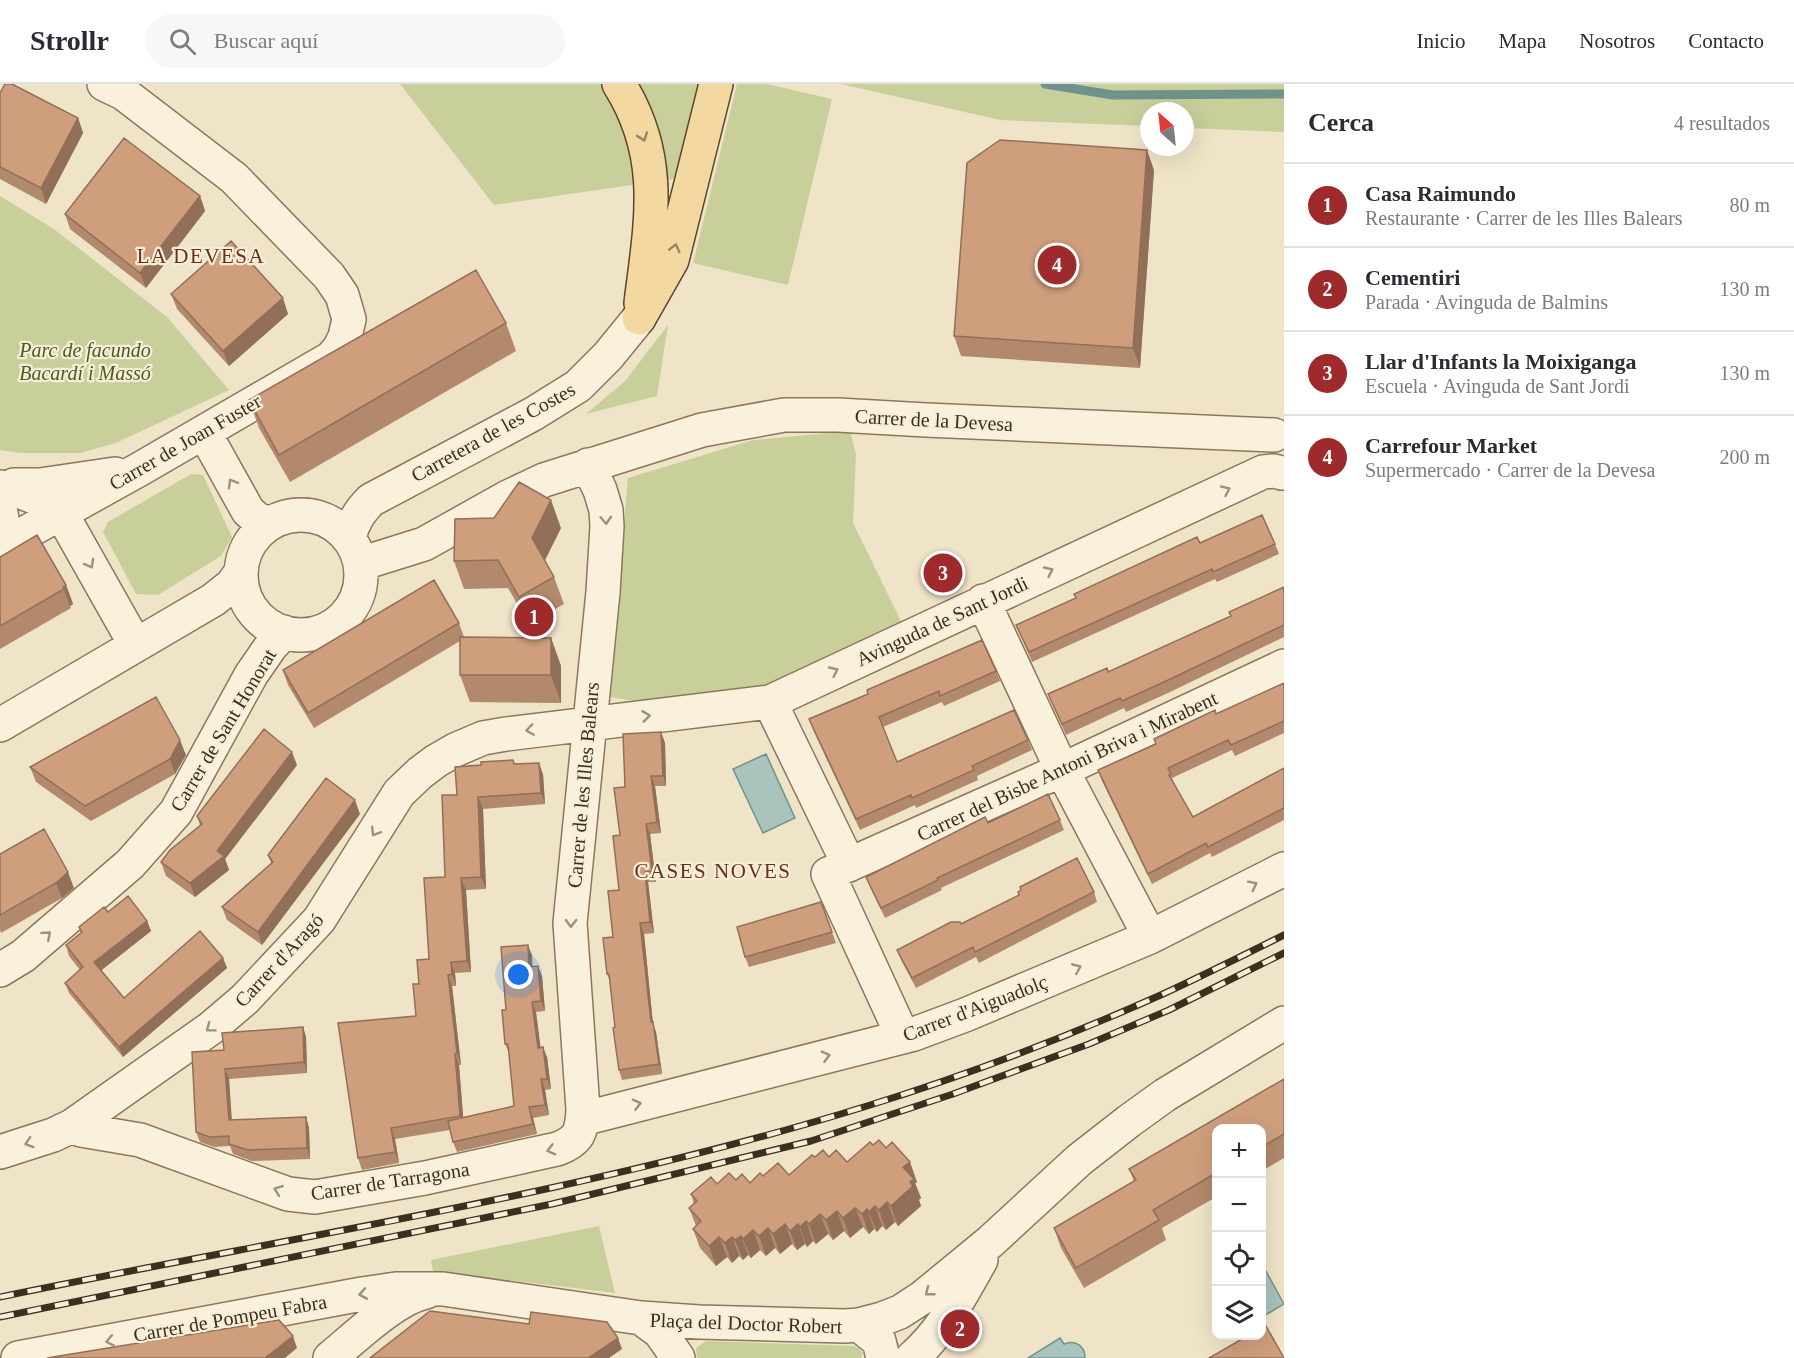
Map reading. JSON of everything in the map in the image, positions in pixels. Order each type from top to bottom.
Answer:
[{"type":"main road","points":[[619,84],[633,106],[647,148],[652,189],[651,220],[639,318]]},
{"type":"main road","points":[[639,318],[672,260],[716,84]]},
{"type":"street","name":"Carrer de Joan Fuster","points":[[0,547],[331,358],[345,337],[349,319],[342,295],[328,276],[234,178],[123,93],[104,84]]},
{"type":"street","name":"Carretera de les Costes","points":[[354,551],[352,524],[359,512],[371,500],[533,414],[578,386],[608,356],[639,318]]},
{"type":"street","name":"Carrer de la Devesa","points":[[593,463],[702,430],[784,415],[838,415],[926,420],[1279,422]]},
{"type":"street","points":[[1279,422],[1275,456],[1283,474]]},
{"type":"street","points":[[204,432],[248,511],[257,519],[269,524]]},
{"type":"street","points":[[357,596],[424,544],[530,485],[593,463]]},
{"type":"street","name":"Carrer de les Illes Balears","points":[[583,1109],[570,923],[588,722],[603,592],[607,526],[606,510],[593,463]]},
{"type":"street","points":[[0,485],[40,485],[91,479],[140,469]]},
{"type":"street","name":"Avinguda de Sant Jordi","points":[[588,722],[770,702],[1263,472],[1274,471],[1283,474]]},
{"type":"street","points":[[0,485],[46,502],[61,513],[135,644]]},
{"type":"street","name":"Carretera de les Costes","points":[[313,516],[392,488]]},
{"type":"street","points":[[0,508],[2,519],[0,540]]},
{"type":"street","points":[[298,515],[313,516],[339,528],[354,551],[361,580],[357,596],[348,612],[335,624],[319,632],[302,635],[284,632],[263,621],[249,605],[244,595],[241,572],[244,558],[249,545],[269,524],[298,515]]},
{"type":"street","points":[[354,551],[424,544]]},
{"type":"street","points":[[0,725],[135,644],[190,615],[232,585],[241,572]]},
{"type":"street","points":[[983,601],[1062,770],[1150,937]]},
{"type":"street","points":[[190,615],[218,606],[249,605]]},
{"type":"street","name":"Carrer de Sant Honorat","points":[[0,970],[23,956],[130,864],[176,812],[251,675],[284,632]]},
{"type":"street","name":"Carrer del Bisbe Antoni Briva i Mirabent","points":[[903,1037],[828,874],[1062,770],[1284,666]]},
{"type":"street","points":[[770,702],[849,865]]},
{"type":"street","name":"Carrer d'Aragó","points":[[0,1152],[53,1135],[72,1126],[211,1028],[245,999],[319,920],[399,793],[436,761],[483,738],[588,722]]},
{"type":"street","name":"Carrer d'Aiguadolç","points":[[583,1109],[587,1114],[594,1116],[903,1037],[948,1022],[1150,937],[1284,869]]},
{"type":"street","points":[[859,1325],[900,1312],[923,1297],[990,1242],[1103,1140],[1138,1114],[1284,1023]]},
{"type":"street","name":"Carrer de Tarragona","points":[[72,1126],[81,1130],[140,1140],[288,1194],[315,1197],[425,1179],[557,1149],[570,1144],[579,1134],[583,1109]]},
{"type":"street","points":[[923,1354],[950,1315],[990,1242]]},
{"type":"street","name":"Carrer de Pompeu Fabra","points":[[18,1358],[396,1289],[442,1289]]},
{"type":"street","points":[[335,1354],[406,1299],[442,1289],[640,1318]]},
{"type":"street","points":[[321,1302],[335,1310],[343,1322],[345,1337],[335,1354]]},
{"type":"street","name":"Plaça del Doctor Robert","points":[[640,1318],[699,1322],[859,1325],[879,1341],[883,1358]]},
{"type":"street","name":"Plaça del Doctor Robert","points":[[640,1318],[660,1332],[668,1353]]},
{"type":"green space","points":[[400,84],[727,84],[673,179],[494,205]]},
{"type":"green space","points":[[737,84],[767,84],[832,99],[788,285],[693,263]]},
{"type":"green space","points":[[841,84],[1284,84],[1284,132],[1194,128],[1194,102],[1140,102],[1140,126],[1000,120]]},
{"type":"green space","name":"Parc de facundo Bacardí i Massó","points":[[0,196],[54,229],[167,317],[229,390],[116,443],[80,453],[20,453],[0,450]]},
{"type":"green space","points":[[668,325],[657,396],[586,414],[625,381]]},
{"type":"green space","points":[[850,431],[856,454],[853,523],[902,623],[762,691],[635,701],[609,697],[628,478],[753,440]]},
{"type":"green space","points":[[191,474],[203,475],[232,537],[221,556],[158,595],[136,594],[103,532],[108,522]]},
{"type":"green space","points":[[599,1226],[615,1293],[433,1271],[431,1260]]},
{"type":"green space","points":[[706,1341],[854,1346],[859,1348],[863,1354],[861,1358],[697,1358],[696,1348]]},
{"type":"water","points":[[766,754],[795,818],[763,833],[733,769]]},
{"type":"water","points":[[1266,1271],[1284,1304],[1266,1315]]},
{"type":"water","points":[[1060,1338],[1064,1344],[1079,1345],[1085,1358],[1028,1358]]},
{"type":"building","points":[[5,84],[12,84],[78,118],[41,188],[0,167],[0,93]]},
{"type":"building","points":[[124,138],[200,196],[140,273],[65,214]]},
{"type":"building","points":[[1000,140],[1140,150],[1140,156],[1147,156],[1133,348],[954,336],[967,163]]},
{"type":"building","points":[[231,241],[283,298],[223,351],[171,294]]},
{"type":"building","points":[[476,270],[506,323],[279,455],[249,400]]},
{"type":"building","points":[[519,482],[551,500],[532,538],[554,577],[519,597],[498,560],[454,561],[455,519],[494,518]]},
{"type":"building","points":[[1262,515],[1275,544],[1213,572],[1212,569],[1029,652],[1016,625],[1076,598],[1074,594],[1197,537],[1200,543]]},
{"type":"building","points":[[37,535],[66,585],[64,589],[0,626],[0,557]]},
{"type":"building","points":[[434,580],[459,623],[308,713],[283,670]]},
{"type":"building","points":[[1284,587],[1284,625],[1122,701],[1120,698],[1062,724],[1048,694],[1107,668],[1108,672],[1231,616],[1229,612]]},
{"type":"building","points":[[460,637],[551,638],[551,675],[460,675]]},
{"type":"building","points":[[982,640],[996,671],[940,696],[939,691],[879,717],[897,762],[1014,710],[1028,740],[972,766],[974,770],[912,798],[911,795],[856,819],[809,719],[868,694],[867,690]]},
{"type":"building","points":[[1284,683],[1284,721],[1231,745],[1228,740],[1168,768],[1171,774],[1169,775],[1193,817],[1284,768],[1284,808],[1208,847],[1206,843],[1148,874],[1098,770],[1156,744],[1154,739],[1215,710],[1216,714]]},
{"type":"building","points":[[156,697],[180,740],[170,759],[85,806],[30,767]]},
{"type":"building","points":[[264,729],[292,752],[217,851],[224,856],[190,883],[161,862],[170,850],[202,824],[197,816]]},
{"type":"building","points":[[661,732],[663,776],[651,776],[657,822],[646,824],[652,871],[645,872],[650,922],[640,923],[651,1022],[653,1022],[659,1064],[619,1070],[603,938],[613,937],[608,891],[619,890],[613,836],[620,835],[614,788],[625,787],[623,734]]},
{"type":"building","points":[[513,760],[514,764],[539,763],[541,793],[478,797],[481,877],[461,878],[467,961],[451,962],[452,974],[448,975],[457,1053],[455,1054],[460,1116],[391,1128],[395,1152],[358,1158],[338,1023],[416,1016],[413,984],[419,984],[417,960],[429,959],[424,878],[445,877],[442,795],[457,795],[455,767],[481,765],[481,762]]},
{"type":"building","points":[[326,778],[355,800],[258,932],[222,907],[273,862],[268,855]]},
{"type":"building","points":[[1048,794],[1060,820],[937,878],[938,880],[881,908],[866,877],[985,817],[988,823]]},
{"type":"building","points":[[44,829],[68,872],[56,883],[0,915],[0,854]]},
{"type":"building","points":[[1077,858],[1094,892],[975,952],[973,947],[912,978],[897,950],[951,922],[961,924],[1019,895],[1020,887]]},
{"type":"building","points":[[128,896],[147,921],[94,962],[124,998],[200,931],[223,958],[119,1047],[65,983],[83,967],[66,945],[82,932],[79,927],[104,907],[108,912]]},
{"type":"building","points":[[821,902],[832,932],[745,957],[737,927]]},
{"type":"building","points":[[528,945],[529,967],[538,966],[541,1001],[532,1002],[538,1048],[543,1047],[547,1079],[541,1079],[545,1105],[529,1107],[533,1124],[453,1142],[448,1121],[514,1106],[502,1010],[506,1010],[501,947]]},
{"type":"building","points":[[303,1027],[304,1062],[225,1069],[229,1120],[306,1117],[307,1148],[248,1150],[229,1144],[229,1136],[210,1137],[196,1132],[192,1052],[224,1050],[222,1033]]},
{"type":"building","points":[[1284,1079],[1284,1134],[1266,1145],[1266,1124],[1212,1124],[1212,1175],[1153,1210],[1159,1220],[1076,1268],[1054,1228],[1136,1180],[1129,1169]]},
{"type":"building","points":[[879,1140],[886,1148],[892,1142],[910,1162],[903,1167],[914,1179],[910,1182],[913,1186],[891,1206],[887,1202],[879,1210],[875,1206],[869,1212],[867,1209],[862,1214],[855,1208],[843,1218],[837,1211],[826,1220],[820,1214],[809,1224],[806,1221],[800,1227],[798,1224],[790,1231],[785,1224],[773,1234],[768,1228],[759,1236],[753,1230],[743,1239],[741,1236],[735,1240],[732,1237],[725,1243],[719,1237],[709,1246],[693,1229],[701,1221],[689,1208],[697,1201],[691,1194],[711,1177],[717,1184],[729,1173],[736,1180],[742,1174],[750,1183],[760,1173],[763,1176],[778,1163],[789,1175],[812,1155],[815,1157],[823,1150],[829,1157],[836,1150],[847,1162],[870,1142],[873,1145]]},
{"type":"building","points":[[430,1311],[529,1324],[531,1312],[607,1322],[618,1338],[588,1358],[370,1358]]},
{"type":"building","points":[[279,1320],[293,1336],[265,1358],[47,1358]]},
{"type":"building","points":[[1266,1326],[1284,1358],[1209,1358],[1240,1340],[1266,1340]]},
{"type":"waterway","points":[[1045,84],[1113,95],[1284,94]]},
{"type":"railway","points":[[0,1297],[436,1212],[653,1165],[760,1137],[867,1106],[1016,1055],[1163,994],[1284,935]]},
{"type":"railway","points":[[0,1317],[552,1204],[811,1141],[953,1094],[1089,1044],[1169,1010],[1284,953]]},
{"type":"place","name":"Carrefour Market","points":[[1057,265]]},
{"type":"place","name":"Llar d'Infants la Moixiganga","points":[[943,573]]},
{"type":"place","name":"Casa Raimundo","points":[[534,617]]},
{"type":"place","name":"Cementiri","points":[[960,1329]]},
{"type":"district","name":"LA DEVESA","points":[[201,256]]},
{"type":"district","name":"CASES NOVES","points":[[713,871]]}]
